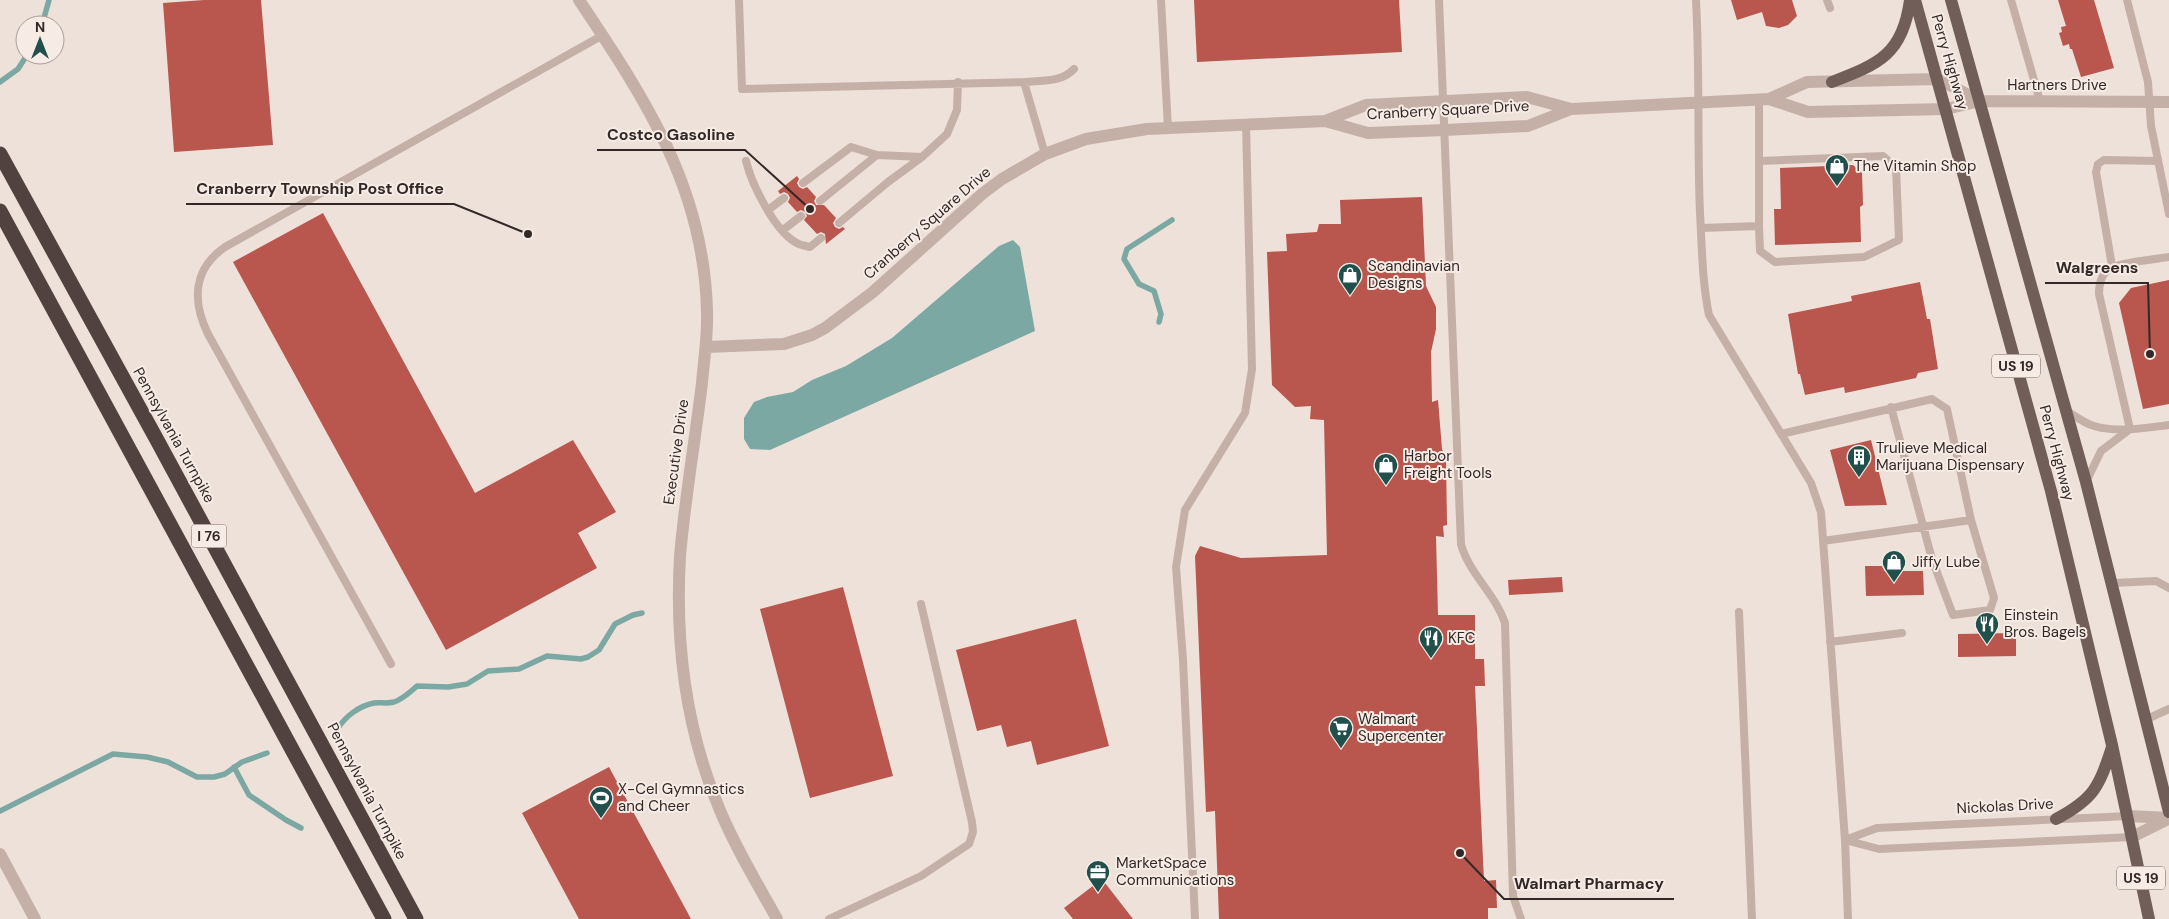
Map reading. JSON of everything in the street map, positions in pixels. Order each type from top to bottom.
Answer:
[{"type":"highway","name":"Pennsylvania Turnpike","points":[[0,154],[416,919]]},
{"type":"highway","name":"I 76","points":[[0,211],[384,919]]},
{"type":"main road","points":[[1832,82],[1873,65],[1896,45],[1906,26],[1910,0]]},
{"type":"main road","name":"Perry Highway","points":[[1916,0],[2051,491],[2112,745],[2149,919]]},
{"type":"main road","name":"Perry Highway","points":[[1951,0],[2067,411],[2147,719],[2169,812]]},
{"type":"main road","points":[[2056,820],[2075,809],[2096,789],[2103,775],[2112,745]]},
{"type":"street","name":"Executive Drive","points":[[580,0],[655,122],[683,180],[700,245],[707,310],[706,347],[680,556],[678,610],[681,669],[688,709],[705,772],[729,831],[777,919]]},
{"type":"street","name":"Cranberry Square Drive","points":[[1764,100],[1807,82],[1938,79],[1980,101]]},
{"type":"street","name":"Cranberry Square Drive","points":[[1325,121],[1366,105],[1527,97],[1572,109],[1764,100],[1808,112],[1946,109]]},
{"type":"street","name":"Hartners Drive","points":[[1946,109],[1980,101],[2169,102]]},
{"type":"street","name":"Cranberry Square Drive","points":[[706,347],[784,344],[805,338],[825,328],[873,292],[982,194],[1002,179],[1045,154],[1106,134],[1168,128],[1325,121],[1368,133],[1528,126],[1572,109]]},
{"type":"street","name":"Nickolas Drive","points":[[2128,816],[2169,819]]},
{"type":"street","points":[[2132,837],[2169,819]]},
{"type":"street","points":[[0,854],[34,919]]},
{"type":"lane","points":[[739,0],[742,89],[958,82],[1024,82],[1058,79],[1068,76],[1074,69]]},
{"type":"lane","points":[[1161,0],[1168,128]]},
{"type":"lane","points":[[1439,0],[1461,544],[1464,557],[1471,570],[1501,611],[1504,623],[1513,896],[1521,919]]},
{"type":"lane","points":[[1696,0],[1698,146],[1703,283],[1709,315],[1811,483],[1821,512],[1845,840],[1848,919]]},
{"type":"lane","points":[[1827,0],[1830,8]]},
{"type":"lane","points":[[2010,0],[2040,101]]},
{"type":"lane","points":[[2127,0],[2147,75],[2150,119],[2169,214]]},
{"type":"lane","points":[[391,664],[202,322],[198,306],[200,278],[214,255],[225,247],[603,35]]},
{"type":"lane","points":[[839,223],[940,142],[953,125],[959,96],[958,82]]},
{"type":"lane","points":[[1024,82],[1045,154]]},
{"type":"lane","points":[[1759,162],[1883,156],[1896,168],[1898,240],[1864,257],[1775,262],[1760,251],[1759,162],[1764,100]]},
{"type":"lane","points":[[1195,919],[1183,660],[1176,567],[1185,510],[1245,413],[1252,369],[1246,124]]},
{"type":"lane","points":[[803,183],[851,148],[877,155],[922,157]]},
{"type":"lane","points":[[820,201],[877,155]]},
{"type":"lane","points":[[2112,266],[2096,172],[2098,164],[2104,160],[2158,162]]},
{"type":"lane","points":[[746,162],[757,195],[783,230],[796,243],[810,247],[821,238]]},
{"type":"lane","points":[[768,210],[784,198]]},
{"type":"lane","points":[[783,230],[801,216]]},
{"type":"lane","points":[[1701,228],[1759,226]]},
{"type":"lane","points":[[2130,429],[2100,294],[2100,283],[2104,273],[2112,266],[2169,257]]},
{"type":"lane","points":[[1781,434],[1891,407],[1932,399],[1947,409],[1971,520],[1994,598],[1990,610],[1952,614],[1932,559],[1891,407]]},
{"type":"lane","points":[[2067,411],[2094,426],[2130,429],[2169,425]]},
{"type":"lane","points":[[2086,482],[2102,451],[2130,429]]},
{"type":"lane","points":[[1823,541],[1971,520]]},
{"type":"lane","points":[[2112,583],[2165,581],[2169,588]]},
{"type":"lane","points":[[829,919],[921,876],[969,844],[973,832],[921,604]]},
{"type":"lane","points":[[1739,612],[1752,919]]},
{"type":"lane","points":[[1830,642],[1902,633]]},
{"type":"lane","points":[[2147,719],[2169,709]]},
{"type":"lane","name":"Nickolas Drive","points":[[1845,840],[1878,828],[2128,816]]},
{"type":"lane","points":[[1845,840],[1879,849],[2132,837]]},
{"type":"water","points":[[1013,240],[1020,247],[1035,331],[770,450],[750,449],[744,439],[744,418],[754,402],[767,397],[793,392],[812,380],[846,366],[892,338],[999,246]]},
{"type":"building","points":[[204,0],[261,0],[273,145],[174,152],[163,3]]},
{"type":"building","points":[[1194,0],[1399,0],[1402,52],[1197,62]]},
{"type":"building","points":[[1731,0],[1792,0],[1797,16],[1788,25],[1779,28],[1766,26],[1762,12],[1737,20]]},
{"type":"building","points":[[2058,0],[2094,0],[2114,68],[2081,77],[2072,49],[2070,49],[2069,44],[2063,46],[2059,33],[2062,32],[2061,27],[2066,26]]},
{"type":"building","points":[[1853,165],[1862,173],[1863,205],[1860,207],[1861,242],[1775,245],[1774,209],[1781,209],[1780,168]]},
{"type":"building","points":[[797,176],[799,187],[803,189],[807,187],[816,197],[814,201],[816,205],[824,205],[836,218],[833,223],[835,227],[839,229],[843,227],[845,229],[826,244],[825,234],[821,232],[817,234],[804,220],[807,216],[805,212],[801,210],[797,212],[788,202],[790,198],[788,194],[784,192],[780,194],[778,191]]},
{"type":"building","name":"Walmart Supercenter","points":[[1422,197],[1426,286],[1436,307],[1436,329],[1431,352],[1432,402],[1438,400],[1442,449],[1446,460],[1447,525],[1443,526],[1444,537],[1436,536],[1438,615],[1475,615],[1475,659],[1484,659],[1485,686],[1475,686],[1484,881],[1496,880],[1497,908],[1488,908],[1488,919],[1219,919],[1215,811],[1206,812],[1195,556],[1200,546],[1241,558],[1327,555],[1324,420],[1310,419],[1311,406],[1295,407],[1272,385],[1267,252],[1287,251],[1286,234],[1317,232],[1319,224],[1341,224],[1340,200]]},
{"type":"building","points":[[323,213],[475,493],[573,440],[616,512],[578,533],[597,568],[446,650],[233,262]]},
{"type":"building","points":[[2169,280],[2169,404],[2143,409],[2119,303],[2131,288]]},
{"type":"building","points":[[1920,282],[1927,319],[1930,319],[1938,369],[1918,373],[1916,378],[1845,393],[1844,387],[1805,395],[1800,374],[1798,374],[1788,314],[1852,301],[1851,296]]},
{"type":"building","name":"Trulieve Medical Marijuana Dispensary","points":[[1871,440],[1887,505],[1845,506],[1830,450]]},
{"type":"building","name":"Jiffy Lube","points":[[1865,566],[1884,566],[1884,571],[1923,571],[1924,595],[1866,596]]},
{"type":"building","points":[[1562,577],[1563,592],[1509,595],[1508,580]]},
{"type":"building","points":[[843,587],[893,776],[810,798],[760,609]]},
{"type":"building","points":[[1076,619],[1109,746],[1037,765],[1031,741],[1007,747],[1001,725],[977,731],[956,650]]},
{"type":"building","name":"Einstein Bros. Bagels","points":[[2016,633],[2016,656],[1958,657],[1958,634]]},
{"type":"building","points":[[609,767],[691,919],[579,919],[522,813]]},
{"type":"building","name":"MarketSpace Communications","points":[[1102,879],[1133,919],[1073,919],[1064,908]]},
{"type":"waterway","points":[[45,15],[49,0]]},
{"type":"waterway","points":[[0,82],[21,65]]},
{"type":"waterway","points":[[1159,322],[1161,314],[1154,291],[1139,284],[1124,259],[1127,249],[1172,220]]},
{"type":"waterway","points":[[338,728],[345,719],[358,709],[368,704],[397,701],[417,686],[448,687],[467,684],[488,671],[519,669],[547,656],[581,659],[588,657],[599,650],[615,624],[633,615],[642,613]]},
{"type":"waterway","points":[[0,811],[113,754],[147,757],[168,762],[197,777],[214,777],[225,774],[242,762],[267,753]]},
{"type":"waterway","points":[[234,767],[249,795],[301,828]]},
{"type":"place","name":"The Vitamin Shop","points":[[1837,187]]},
{"type":"place","name":"Costco Gasoline","points":[[810,209]]},
{"type":"place","name":"Cranberry Township Post Office","points":[[528,234]]},
{"type":"place","name":"Scandinavian Designs","points":[[1350,296]]},
{"type":"place","name":"Walgreens","points":[[2150,354]]},
{"type":"place","name":"Trulieve Medical Marijuana Dispensary","points":[[1859,478]]},
{"type":"place","name":"Harbor Freight Tools","points":[[1386,486]]},
{"type":"place","name":"Jiffy Lube","points":[[1894,583]]},
{"type":"place","name":"Einstein Bros. Bagels","points":[[1987,645]]},
{"type":"place","name":"KFC","points":[[1431,659]]},
{"type":"place","name":"Walmart Supercenter","points":[[1341,749]]},
{"type":"place","name":"X-Cel Gymnastics and Cheer","points":[[601,819]]},
{"type":"place","name":"Walmart Pharmacy","points":[[1460,853]]},
{"type":"place","name":"MarketSpace Communications","points":[[1098,893]]}]
